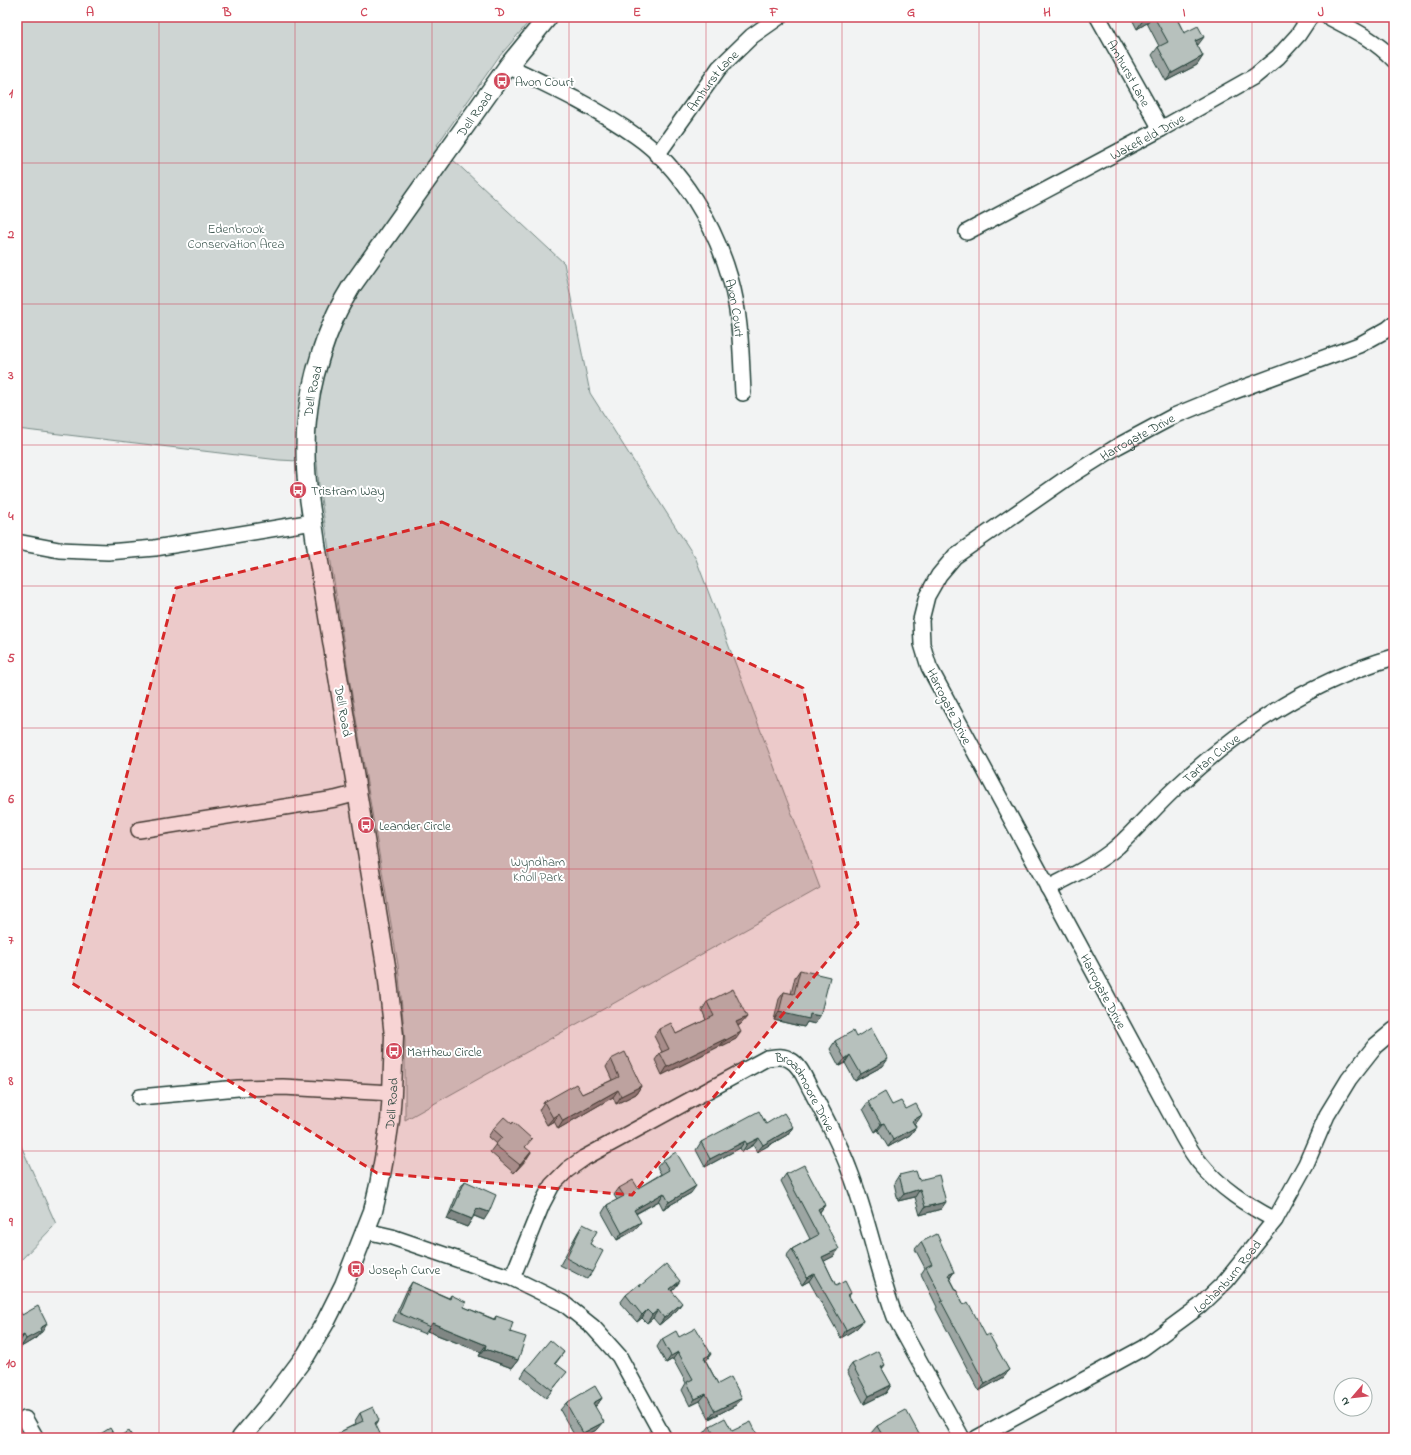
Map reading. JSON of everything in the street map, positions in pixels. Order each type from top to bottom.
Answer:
[{"type":"street","name":"Dell Road","points":[[241,1438],[266,1408],[306,1354],[326,1322],[344,1285],[366,1231],[379,1186],[390,1120],[392,1092],[394,1036],[388,972],[313,522],[306,469],[305,428],[311,388],[318,358],[334,318],[351,287],[508,66],[548,17]]},
{"type":"street","name":"Amhurst Lane","points":[[657,154],[719,68],[752,36],[779,17]]},
{"type":"street","name":"Amhurst Lane","points":[[1098,17],[1161,129]]},
{"type":"street","name":"Wakefield Drive","points":[[967,232],[1161,129],[1255,76],[1278,57],[1298,35],[1310,17]]},
{"type":"street","points":[[1329,17],[1358,32],[1383,48],[1394,60]]},
{"type":"street","name":"Avon Court","points":[[508,66],[600,114],[637,137],[669,166],[695,200],[716,239],[730,279],[738,323],[743,393]]},
{"type":"street","name":"Harrogate Drive","points":[[1275,1220],[1255,1210],[1218,1183],[1198,1162],[1179,1130],[929,668],[922,644],[921,620],[927,596],[939,575],[954,556],[1064,480],[1118,446],[1174,416],[1232,392],[1359,344],[1388,329],[1394,324]]},
{"type":"street","points":[[17,542],[59,550],[108,552],[156,548],[313,522]]},
{"type":"street","name":"Tartan Curve","points":[[1048,888],[1094,864],[1117,847],[1179,784],[1224,745],[1272,711],[1324,684],[1380,661],[1394,657]]},
{"type":"street","points":[[139,830],[335,799],[358,794]]},
{"type":"street","name":"Lochanburn Road","points":[[977,1438],[1143,1348],[1173,1328],[1200,1306],[1226,1281],[1275,1220],[1306,1164],[1327,1115],[1349,1079],[1375,1046],[1394,1030]]},
{"type":"street","name":"Broadmoore Drive","points":[[512,1278],[542,1204],[552,1185],[567,1170],[584,1158],[767,1058],[780,1056],[791,1060],[799,1069],[833,1132],[849,1169],[883,1275],[887,1296],[895,1317],[962,1438]]},
{"type":"street","points":[[140,1097],[283,1087],[392,1092]]},
{"type":"street","points":[[366,1231],[392,1238],[512,1278],[563,1303],[593,1327],[619,1356],[664,1438]]},
{"type":"street","points":[[26,1419],[36,1438]]},
{"type":"highlighted area","points":[[442,522],[803,688],[858,924],[632,1195],[377,1173],[72,983],[176,588]]},
{"type":"green space","name":"Edenbrook Conservation Area","points":[[17,17],[533,17],[498,58],[437,145],[564,263],[590,393],[696,559],[820,888],[405,1120],[405,1040],[398,965],[350,683],[319,486],[317,462],[279,460],[17,429]]},
{"type":"green space","points":[[17,1137],[56,1224],[17,1264]]},
{"type":"building","points":[[1141,17],[1149,17],[1143,20]]},
{"type":"building","points":[[1154,17],[1176,17],[1184,33],[1198,26],[1204,37],[1195,41],[1203,56],[1172,73],[1158,47],[1168,42]]},
{"type":"building","points":[[800,970],[830,977],[820,1016],[810,1014],[809,1019],[779,1012],[784,992],[794,994]]},
{"type":"building","points":[[733,989],[747,1017],[736,1022],[741,1032],[667,1067],[660,1053],[669,1049],[659,1029],[671,1023],[676,1034],[714,1016],[707,1002]]},
{"type":"building","points":[[871,1028],[888,1059],[861,1074],[850,1055],[845,1059],[835,1041],[853,1031],[856,1037]]},
{"type":"building","points":[[625,1052],[641,1086],[621,1096],[618,1090],[563,1121],[559,1114],[553,1118],[544,1102],[576,1084],[582,1094],[619,1077],[611,1059]]},
{"type":"building","points":[[885,1092],[892,1105],[901,1101],[906,1109],[916,1104],[922,1115],[912,1121],[916,1127],[893,1140],[884,1123],[881,1124],[868,1102]]},
{"type":"building","points":[[759,1111],[766,1124],[784,1113],[793,1127],[763,1145],[759,1138],[747,1144],[745,1141],[710,1159],[701,1142]]},
{"type":"building","points":[[504,1117],[512,1124],[513,1122],[532,1139],[525,1147],[531,1152],[520,1165],[495,1145],[502,1137],[493,1129]]},
{"type":"building","points":[[676,1152],[696,1186],[669,1202],[664,1193],[634,1210],[641,1222],[622,1233],[607,1205],[624,1196],[619,1188],[633,1180],[638,1188],[669,1170],[663,1160]]},
{"type":"building","points":[[804,1165],[825,1205],[818,1209],[839,1249],[822,1257],[836,1286],[845,1281],[851,1293],[848,1295],[863,1321],[846,1330],[814,1274],[807,1278],[792,1249],[818,1235],[786,1174]]},
{"type":"building","points":[[916,1171],[919,1180],[939,1175],[946,1202],[925,1207],[920,1189],[904,1194],[899,1175]]},
{"type":"building","points":[[465,1181],[496,1195],[489,1212],[477,1208],[472,1219],[452,1211]]},
{"type":"building","points":[[583,1224],[597,1231],[590,1244],[603,1251],[592,1272],[566,1258]]},
{"type":"building","points":[[937,1234],[954,1272],[948,1275],[964,1305],[968,1302],[986,1336],[989,1334],[1009,1370],[985,1384],[941,1301],[943,1300],[926,1267],[932,1264],[921,1242]]},
{"type":"building","points":[[666,1264],[680,1281],[670,1289],[682,1303],[664,1318],[658,1310],[652,1315],[647,1310],[642,1315],[626,1295],[639,1284],[640,1286]]},
{"type":"building","points":[[412,1282],[450,1299],[451,1295],[466,1302],[464,1307],[495,1320],[496,1316],[513,1322],[510,1332],[526,1337],[518,1360],[485,1349],[486,1345],[432,1323],[430,1327],[399,1313]]},
{"type":"building","points":[[38,1306],[47,1324],[40,1328],[41,1331],[26,1339],[24,1335],[17,1339],[17,1310],[19,1309],[22,1315]]},
{"type":"building","points":[[696,1328],[711,1354],[704,1358],[718,1384],[731,1377],[742,1398],[715,1411],[706,1394],[695,1399],[687,1382],[693,1379],[678,1352],[671,1356],[662,1339],[676,1331],[679,1337]]},
{"type":"building","points":[[550,1340],[564,1352],[555,1363],[567,1372],[552,1390],[526,1369]]},
{"type":"building","points":[[878,1351],[885,1365],[881,1367],[891,1385],[869,1396],[852,1364]]},
{"type":"building","points":[[595,1386],[602,1398],[593,1403],[604,1422],[583,1433],[566,1403]]},
{"type":"building","points":[[373,1407],[379,1420],[375,1423],[382,1438],[343,1438],[340,1432],[363,1421],[360,1413]]},
{"type":"building","points":[[906,1410],[920,1436],[917,1438],[891,1438],[889,1435],[884,1438],[877,1426]]},
{"type":"building","points":[[725,1418],[732,1431],[751,1422],[759,1438],[716,1438],[710,1426]]},
{"type":"building","points":[[110,1428],[116,1438],[94,1438]]},
{"type":"building","points":[[129,1431],[133,1438],[116,1438]]},
{"type":"place","name":"Avon Court","points":[[502,81]]},
{"type":"place","name":"Tristram Way","points":[[298,490]]},
{"type":"place","name":"Leander Circle","points":[[366,825]]},
{"type":"place","name":"Matthew Circle","points":[[394,1051]]},
{"type":"place","name":"Joseph Curve","points":[[356,1269]]},
{"type":"park label","name":"Wyndham Knoll Park","points":[[538,868]]}]
